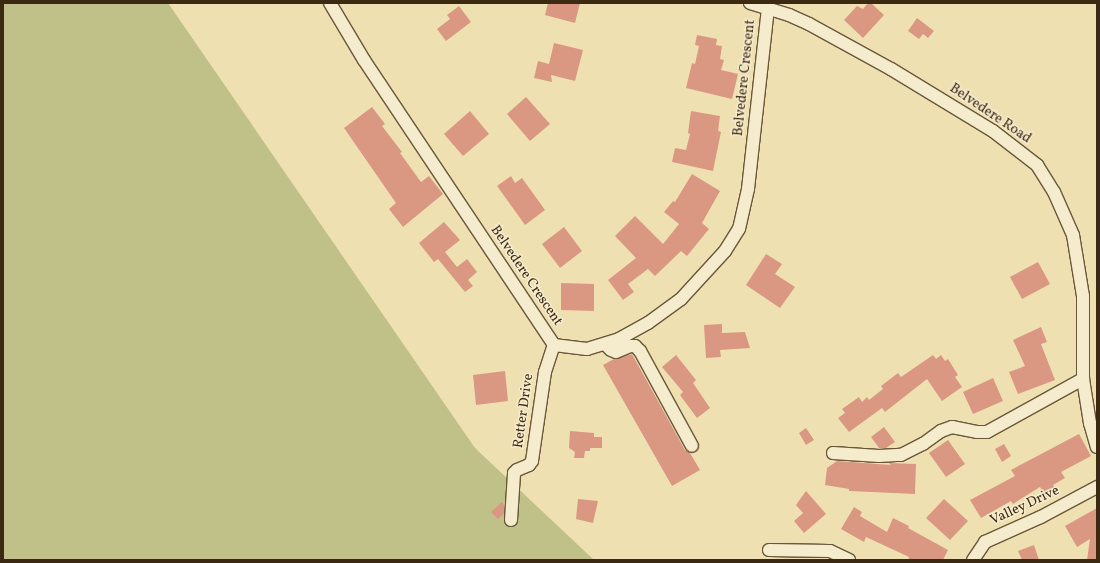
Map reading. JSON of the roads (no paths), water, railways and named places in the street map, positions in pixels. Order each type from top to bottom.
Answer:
[{"type":"street","name":"Belvedere Crescent","points":[[330,3],[368,66],[554,344],[587,349],[619,339],[648,323],[680,299],[725,251],[739,229],[748,189],[768,8]]},
{"type":"street","name":"Belvedere Road","points":[[750,3],[768,8],[809,24],[891,69],[993,131],[1036,165],[1054,192],[1073,235],[1083,296],[1083,379],[1094,421],[1097,447]]},
{"type":"street","name":"Retter Drive","points":[[511,520],[514,473],[517,470],[529,465],[532,461],[545,372],[554,344]]},
{"type":"street","points":[[605,344],[611,350],[616,352],[630,346],[635,346],[640,351],[692,446]]},
{"type":"street","points":[[833,453],[880,456],[900,455],[923,444],[941,431],[952,427],[977,432],[987,432],[1083,379]]},
{"type":"street","name":"Valley Drive","points":[[973,560],[985,542],[1041,517],[1097,487]]},
{"type":"street","points":[[769,550],[830,551],[849,560]]}]
